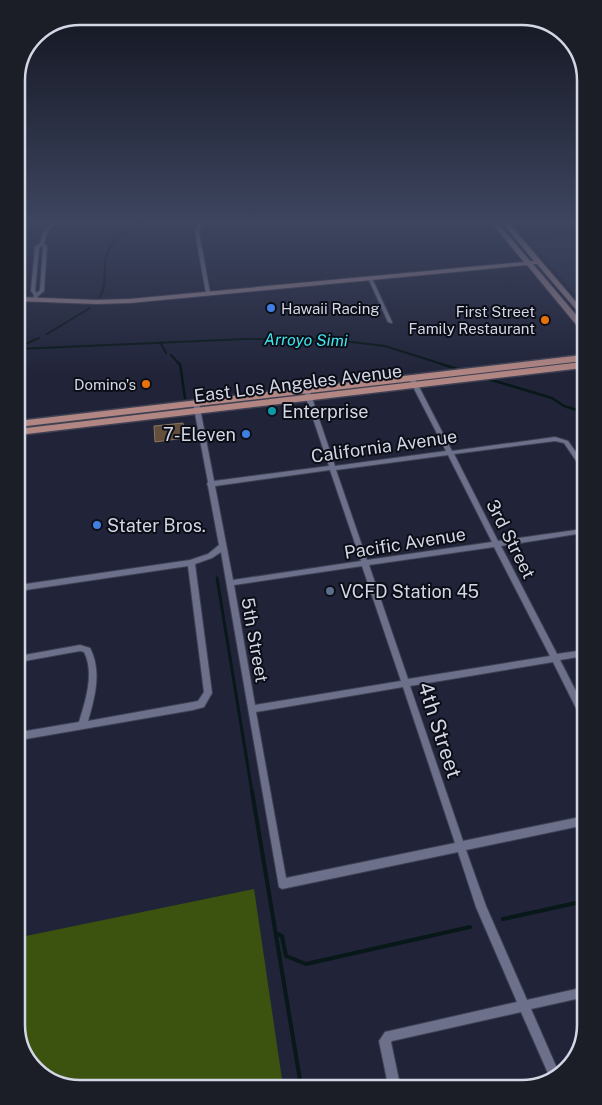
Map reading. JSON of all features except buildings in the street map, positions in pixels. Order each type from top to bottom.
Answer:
[{"type":"main road","name":"East Los Angeles Avenue","points":[[25,431],[197,407],[414,381],[456,381],[577,359]]},
{"type":"main road","name":"East Los Angeles Avenue","points":[[414,381],[438,374],[577,365]]},
{"type":"main road","name":"East Los Angeles Avenue","points":[[25,423],[197,407]]},
{"type":"street","points":[[35,273],[33,291],[36,297]]},
{"type":"street","points":[[36,297],[42,291],[43,273]]},
{"type":"street","points":[[204,273],[208,293]]},
{"type":"street","points":[[25,298],[36,297],[116,302],[427,273]]},
{"type":"street","points":[[536,273],[577,320]]},
{"type":"street","points":[[548,273],[577,307]]},
{"type":"street","points":[[370,278],[390,322]]},
{"type":"street","name":"3rd Street","points":[[414,381],[577,702]]},
{"type":"street","name":"4th Street","points":[[307,394],[481,907],[522,1006],[552,1071]]},
{"type":"street","name":"5th Street","points":[[197,407],[230,583],[282,884],[459,846]]},
{"type":"street","name":"California Avenue","points":[[210,484],[562,439],[577,458]]},
{"type":"street","name":"Pacific Avenue","points":[[230,583],[577,532]]},
{"type":"street","points":[[25,587],[191,563],[210,556],[222,547]]},
{"type":"street","points":[[25,735],[193,706],[205,700],[208,693],[191,563]]},
{"type":"street","points":[[25,658],[80,648],[87,650],[93,664],[87,710],[82,725]]},
{"type":"street","points":[[252,709],[577,654]]},
{"type":"street","points":[[459,846],[577,822]]},
{"type":"street","points":[[393,1080],[385,1049],[385,1041],[388,1036],[577,994]]},
{"type":"shaded area","points":[[556,273],[577,273],[577,296]]},
{"type":"green space","points":[[254,889],[282,1080],[77,1080],[53,1073],[36,1058],[26,1036],[25,936]]},
{"type":"waterway","points":[[100,297],[104,285],[105,273]]},
{"type":"waterway","points":[[47,334],[90,308]]},
{"type":"waterway","points":[[25,344],[39,338]]},
{"type":"waterway","name":"Arroyo Simi","points":[[160,343],[245,339],[326,339],[385,346],[445,365]]},
{"type":"waterway","name":"Arroyo Simi","points":[[25,349],[160,343]]},
{"type":"waterway","points":[[160,343],[166,353]]},
{"type":"waterway","points":[[171,355],[180,365]]},
{"type":"waterway","points":[[180,364],[185,398]]},
{"type":"waterway","name":"Arroyo Simi","points":[[441,364],[461,370]]},
{"type":"waterway","name":"Arroyo Simi","points":[[485,378],[552,398],[564,406],[577,410]]},
{"type":"waterway","points":[[217,578],[252,792]]},
{"type":"waterway","points":[[252,791],[300,1080]]},
{"type":"waterway","points":[[503,919],[577,903]]},
{"type":"waterway","points":[[276,933],[282,936],[286,956],[306,964],[470,927]]},
{"type":"place","name":"Hawaii Racing","points":[[271,308]]},
{"type":"place","name":"First Street Family Restaurant","points":[[545,320]]},
{"type":"place","name":"Domino's","points":[[146,384]]},
{"type":"place","name":"Enterprise","points":[[272,411]]},
{"type":"place","name":"7-Eleven","points":[[246,434]]},
{"type":"place","name":"Stater Bros.","points":[[97,525]]},
{"type":"place","name":"VCFD Station 45","points":[[330,591]]}]
